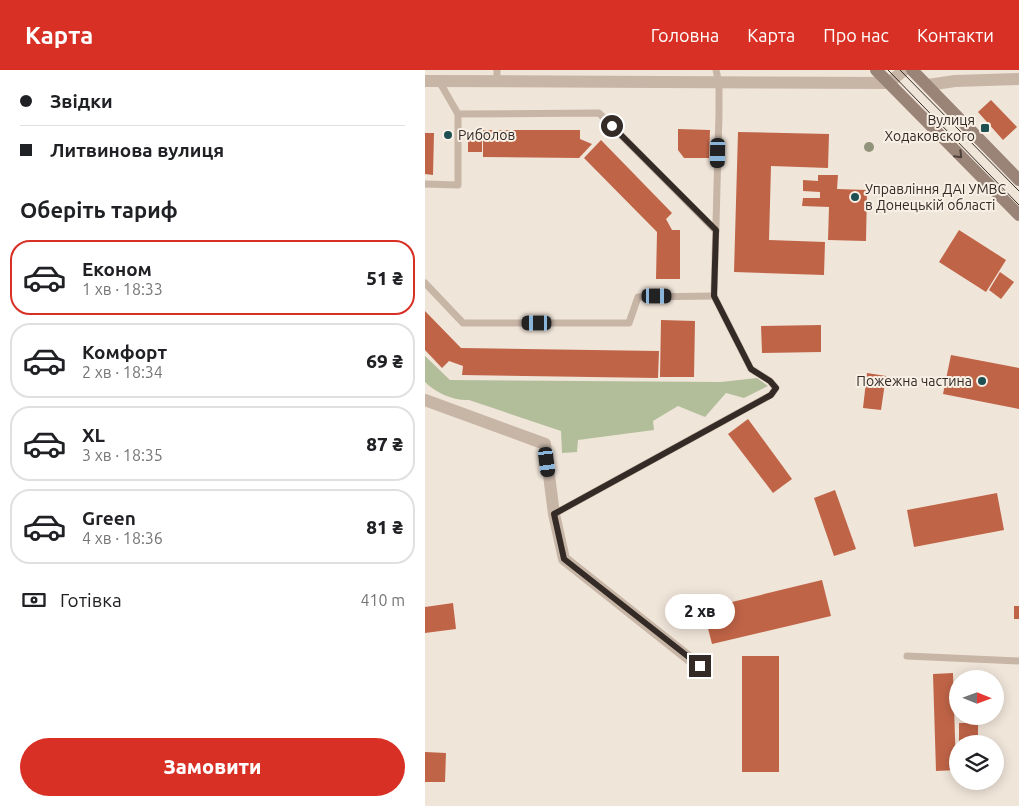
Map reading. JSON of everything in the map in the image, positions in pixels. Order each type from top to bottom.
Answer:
[{"type":"street","points":[[876,70],[1019,216]]},
{"type":"street","points":[[425,81],[497,76],[719,83],[889,83],[904,70]]},
{"type":"street","points":[[912,70],[1019,180]]},
{"type":"street","points":[[928,85],[955,81],[1019,79]]},
{"type":"street","points":[[425,400],[545,444],[554,514],[564,559],[700,666]]},
{"type":"lane","points":[[554,514],[771,395],[776,388],[770,381],[751,369],[714,296],[719,83],[715,70]]},
{"type":"lane","points":[[425,184],[458,184],[458,114],[439,81]]},
{"type":"lane","points":[[458,114],[599,113],[716,230]]},
{"type":"lane","points":[[425,283],[463,323],[629,323],[638,297],[714,296]]},
{"type":"lane","points":[[907,656],[1019,660]]},
{"type":"green space","points":[[425,356],[450,380],[721,382],[757,378],[768,386],[744,398],[726,393],[705,417],[678,406],[653,421],[654,430],[578,440],[577,452],[562,453],[561,431],[469,400],[451,398],[434,390],[425,382]]},
{"type":"building","points":[[991,100],[1017,127],[1003,140],[978,112]]},
{"type":"building","points":[[678,129],[710,130],[709,158],[684,158],[678,150]]},
{"type":"building","points":[[483,130],[580,130],[580,139],[592,144],[579,158],[483,157]]},
{"type":"building","points":[[738,132],[829,134],[828,168],[771,166],[769,240],[825,242],[824,275],[734,272]]},
{"type":"building","points":[[425,133],[434,133],[433,175],[425,174]]},
{"type":"building","points":[[468,134],[482,134],[482,152],[468,152]]},
{"type":"building","points":[[601,140],[672,213],[666,219],[672,230],[680,230],[680,279],[656,279],[657,232],[584,158]]},
{"type":"building","points":[[818,175],[838,175],[837,189],[867,190],[866,241],[828,240],[829,207],[802,206],[803,198],[820,198],[820,192],[803,191],[803,180],[818,181]]},
{"type":"building","points":[[959,230],[1006,260],[986,292],[939,262]]},
{"type":"building","points":[[1000,272],[1014,282],[1001,299],[989,290]]},
{"type":"building","points":[[425,311],[461,348],[659,351],[658,378],[462,375],[463,366],[449,361],[442,368],[425,350]]},
{"type":"building","points":[[661,320],[695,321],[694,377],[660,377]]},
{"type":"building","points":[[821,325],[821,352],[762,353],[761,326]]},
{"type":"building","name":"Пожежна частина","points":[[951,355],[1019,368],[1019,409],[943,394]]},
{"type":"building","points":[[867,373],[886,376],[881,410],[863,408]]},
{"type":"building","points":[[748,419],[792,479],[773,493],[728,434]]},
{"type":"building","points":[[835,490],[856,549],[834,556],[814,498]]},
{"type":"building","points":[[997,493],[1004,530],[914,547],[907,510]]},
{"type":"building","points":[[822,580],[831,616],[712,644],[703,609]]},
{"type":"building","points":[[453,603],[456,629],[425,633],[425,607]]},
{"type":"building","points":[[1014,606],[1019,606],[1019,619],[1014,619]]},
{"type":"building","points":[[742,656],[779,656],[779,772],[742,772]]},
{"type":"building","points":[[949,673],[949,725],[955,725],[955,735],[949,735],[949,770],[936,771],[933,674]]},
{"type":"building","points":[[959,725],[978,725],[978,735],[959,735]]},
{"type":"building","points":[[425,752],[446,753],[445,782],[425,782]]},
{"type":"tram line","points":[[888,70],[1019,205]]},
{"type":"tram line","points":[[900,70],[1019,191]]},
{"type":"place","name":"Вулиця Ходаковского","points":[[985,128]]},
{"type":"place","name":"Риболов","points":[[448,135]]},
{"type":"place","name":"Управління ДАІ УМВС в Донецькій області","points":[[855,197]]},
{"type":"place","name":"Пожежна частина","points":[[982,381]]},
{"type":"route","points":[[612,126],[716,230],[714,296],[751,369],[770,381],[776,388],[771,395],[554,514],[564,559],[700,666]]}]
